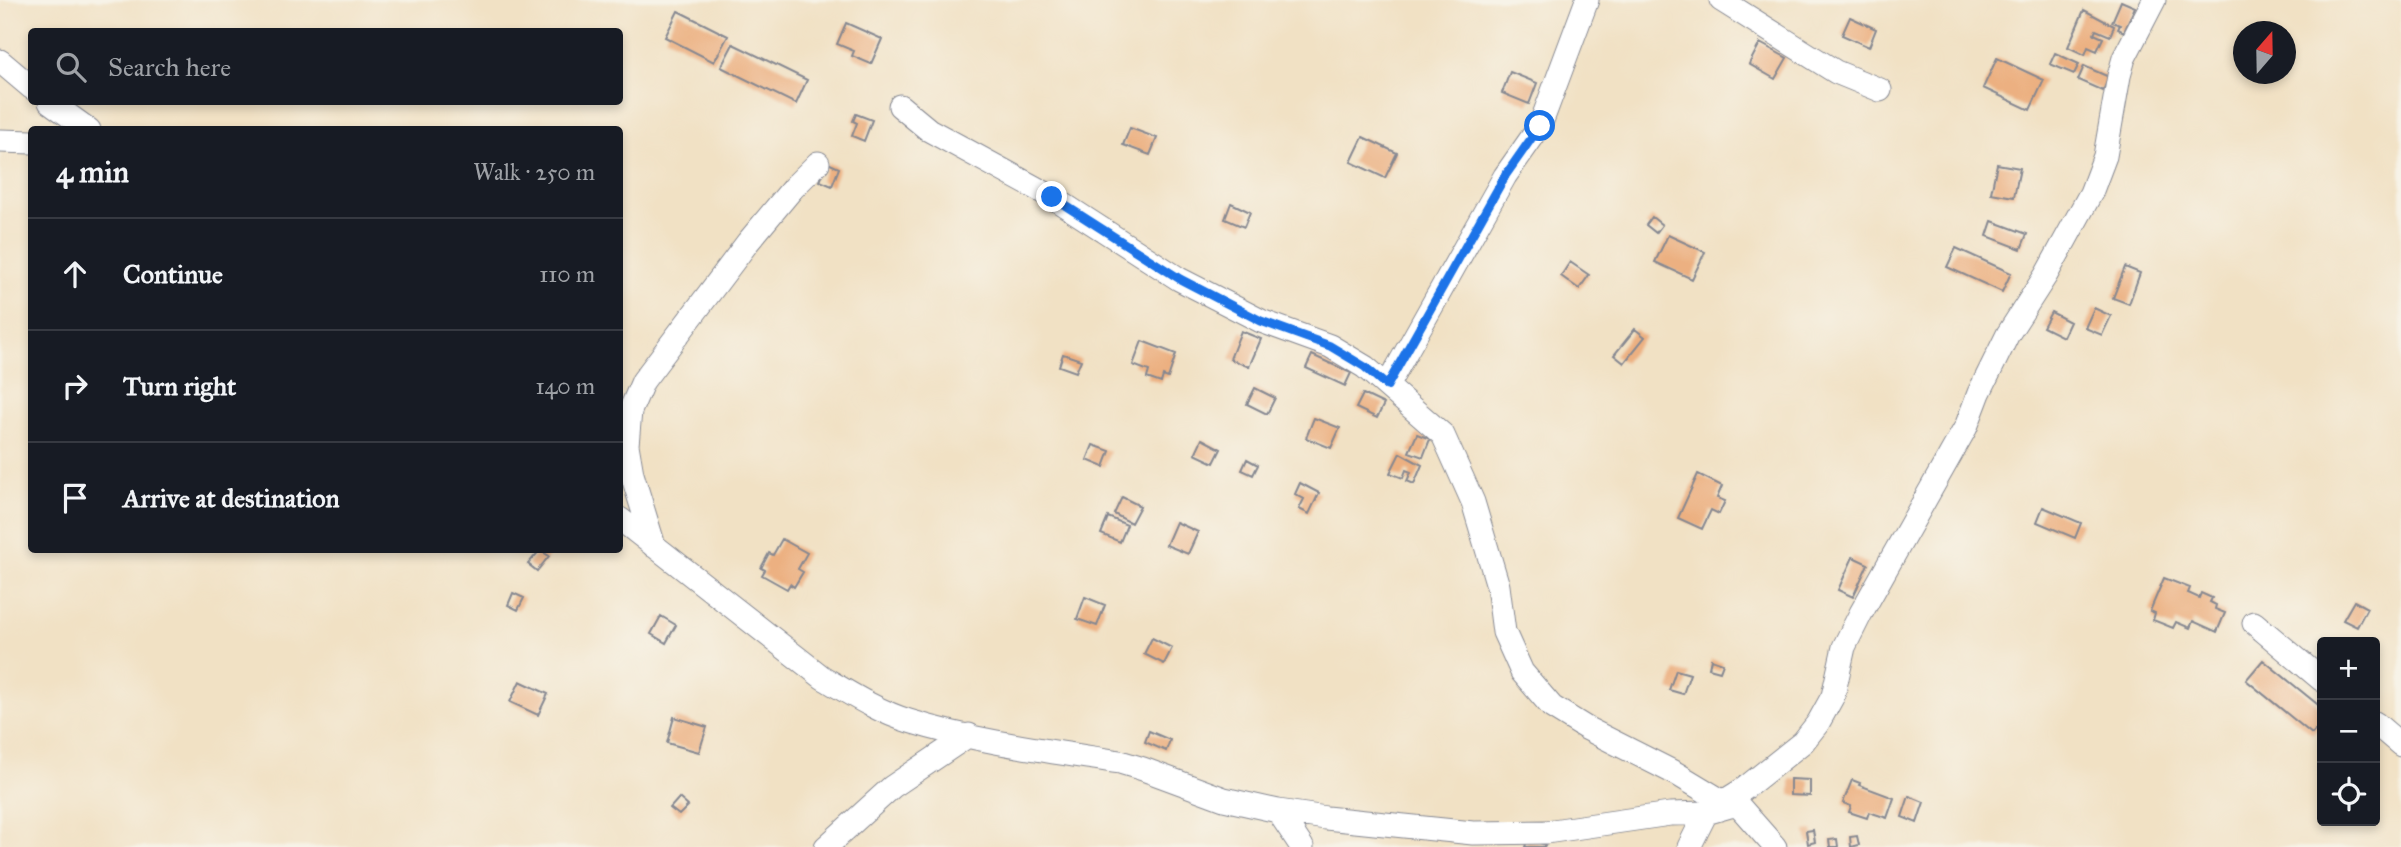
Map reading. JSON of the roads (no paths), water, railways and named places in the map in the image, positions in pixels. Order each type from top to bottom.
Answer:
[{"type":"street","points":[[1387,386],[1505,176],[1540,126],[1587,0]]},
{"type":"street","points":[[1721,0],[1836,72],[1880,90]]},
{"type":"street","points":[[623,521],[822,677],[906,720],[969,735],[1120,762],[1224,799],[1326,818],[1473,833],[1546,832],[1670,814],[1706,813],[1731,801],[1802,742],[1818,723],[1833,696],[1844,647],[1861,613],[1966,427],[1979,393],[2008,334],[2046,275],[2091,192],[2105,156],[2124,58],[2154,0]]},
{"type":"street","points":[[0,61],[28,85]]},
{"type":"street","points":[[54,105],[83,126]]},
{"type":"street","points":[[900,106],[929,130],[1052,197],[1180,279],[1261,321],[1330,346],[1365,367],[1443,435],[1458,464],[1474,502],[1498,586],[1504,632],[1522,672],[1552,707],[1586,728],[1731,801],[1775,847]]},
{"type":"street","points":[[0,141],[28,142]]},
{"type":"street","points":[[654,546],[632,474],[627,445],[630,411],[643,381],[748,242],[793,188],[818,163]]},
{"type":"street","points":[[2254,623],[2317,676]]},
{"type":"street","points":[[2380,727],[2401,745]]},
{"type":"street","points":[[826,847],[892,787],[969,735]]},
{"type":"street","points":[[1278,811],[1302,847]]},
{"type":"street","points":[[1689,847],[1706,813]]}]
